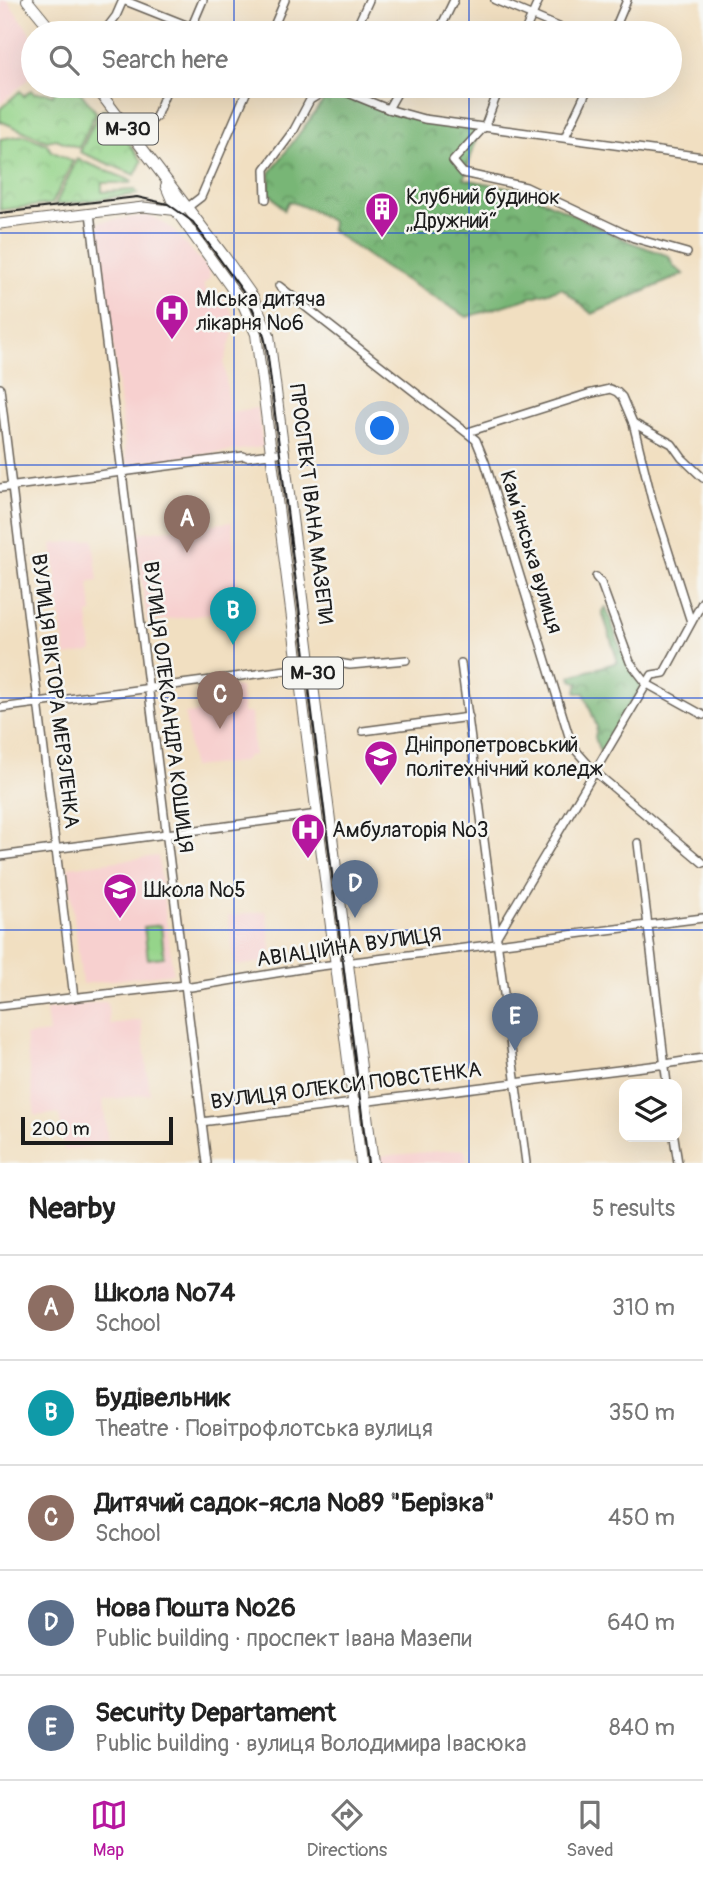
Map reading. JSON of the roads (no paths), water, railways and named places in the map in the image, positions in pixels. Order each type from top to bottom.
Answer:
[{"type":"highway","points":[[27,0],[44,21]]},
{"type":"highway","name":"М-30","points":[[104,98],[188,207]]},
{"type":"highway","name":"М-30","points":[[161,172],[177,212]]},
{"type":"highway","name":"ПРОСПЕКТ ІВАНА МАЗЕПИ","points":[[188,207],[253,297],[262,315],[272,348],[312,668],[342,964],[360,1103],[373,1163]]},
{"type":"highway","name":"ПРОСПЕКТ ІВАНА МАЗЕПИ","points":[[177,212],[225,277],[252,323],[260,359],[318,814],[342,964]]},
{"type":"highway","name":"ПРОСПЕКТ ІВАНА МАЗЕПИ","points":[[360,1103],[361,1163]]},
{"type":"main road","points":[[0,224],[142,207],[177,212],[188,207]]},
{"type":"street","points":[[113,21],[123,0],[171,21]]},
{"type":"street","points":[[195,21],[203,0]]},
{"type":"street","points":[[276,21],[285,0]]},
{"type":"street","points":[[359,21],[369,0]]},
{"type":"street","points":[[444,21],[454,0]]},
{"type":"street","points":[[495,0],[544,21]]},
{"type":"street","points":[[530,21],[539,0]]},
{"type":"street","points":[[618,21],[627,0]]},
{"type":"street","points":[[134,136],[156,117],[163,98]]},
{"type":"street","points":[[188,207],[201,197],[244,98]]},
{"type":"street","points":[[266,200],[265,169],[294,130],[313,98]]},
{"type":"street","points":[[361,98],[424,119],[703,157]]},
{"type":"street","points":[[388,109],[394,98]]},
{"type":"street","points":[[496,98],[485,126],[453,161],[464,173],[526,187],[634,238],[687,253]]},
{"type":"street","points":[[565,137],[583,98]]},
{"type":"street","name":"ВУЛИЦЯ ОЛЕКСАНДРА КОШИЦЯ","points":[[90,213],[207,1163]]},
{"type":"street","name":"Камʼянська вулиця","points":[[279,286],[468,432],[480,445],[572,746],[595,772],[703,863]]},
{"type":"street","name":"ВУЛИЦЯ ВІКТОРА МЕРЗЛЕНКА","points":[[0,388],[74,998]]},
{"type":"street","points":[[468,432],[587,394],[610,390],[617,392],[622,397],[633,423],[652,500],[691,622]]},
{"type":"street","points":[[633,423],[672,444],[703,478]]},
{"type":"street","points":[[0,488],[285,452]]},
{"type":"street","points":[[596,576],[630,662],[647,684],[703,715]]},
{"type":"street","points":[[497,940],[647,684],[652,676],[664,673],[703,601]]},
{"type":"street","points":[[0,708],[339,663],[350,665],[406,660]]},
{"type":"street","points":[[461,663],[526,1163]]},
{"type":"street","points":[[363,731],[469,718]]},
{"type":"street","points":[[0,856],[318,814]]},
{"type":"street","points":[[638,843],[666,1079]]},
{"type":"street","name":"АВІАЦІЙНА ВУЛИЦЯ","points":[[0,1006],[185,985],[202,986],[497,940],[703,918]]},
{"type":"street","name":"ВУЛИЦЯ ОЛЕКСИ ПОВСТЕНКА","points":[[201,1122],[703,1058]]},
{"type":"street","points":[[675,1142],[678,1163]]},
{"type":"tram line","points":[[0,213],[137,197],[168,204],[193,222],[249,300],[263,332],[368,1163]]},
{"type":"place","name":"Клубний будинок „Дружний“","points":[[382,239]]},
{"type":"place","name":"МІська дитяча лікарня №6","points":[[172,341]]},
{"type":"place","name":"Школа №74","points":[[187,553]]},
{"type":"place","name":"Будівельник","points":[[233,645]]},
{"type":"place","name":"Дитячий садок-ясла №89 \"Берізка\"","points":[[220,729]]},
{"type":"place","name":"Дніпропетровський політехнічний коледж","points":[[381,787]]},
{"type":"place","name":"Амбулаторія №3","points":[[308,860]]},
{"type":"place","name":"Нова Пошта №26","points":[[355,918]]},
{"type":"place","name":"Школа №5","points":[[120,920]]},
{"type":"place","name":"Security Departament","points":[[515,1051]]}]
